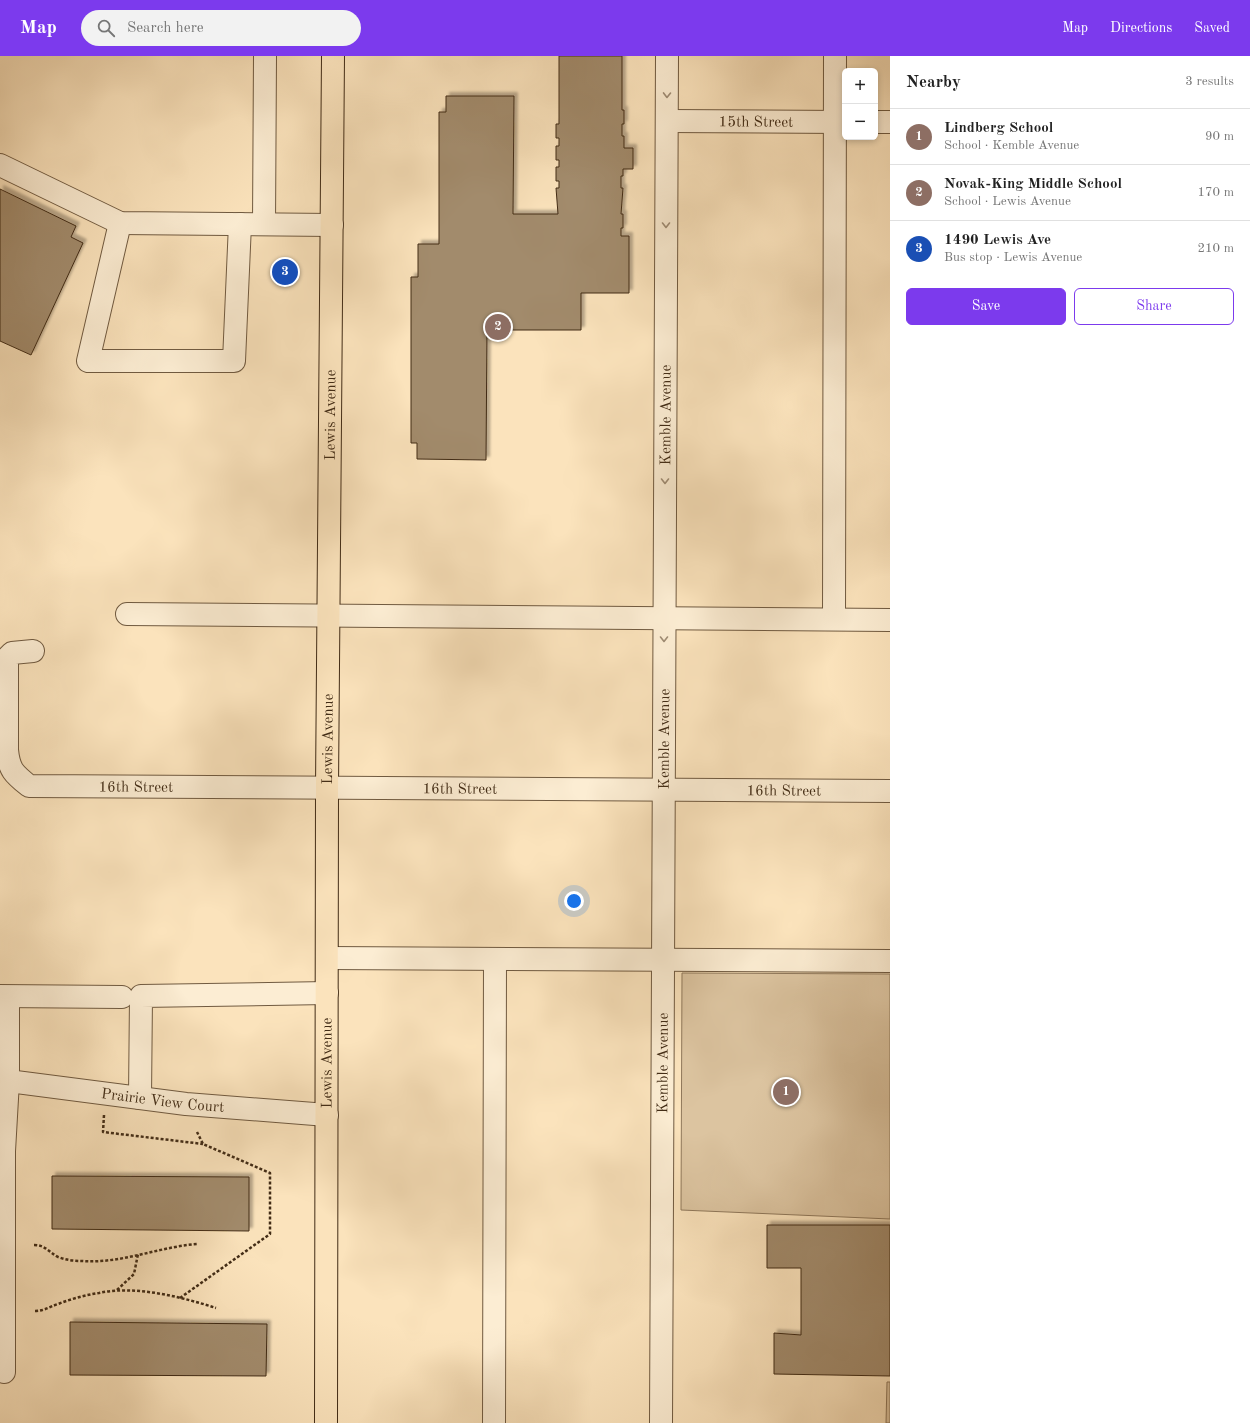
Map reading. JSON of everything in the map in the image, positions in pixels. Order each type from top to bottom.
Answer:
[{"type":"main road","name":"Lewis Avenue","points":[[326,1423],[328,615],[334,56]]},
{"type":"street","points":[[264,224],[265,56]]},
{"type":"street","name":"Kemble Avenue","points":[[661,1423],[667,56]]},
{"type":"street","points":[[834,619],[840,122],[835,56]]},
{"type":"street","name":"15th Street","points":[[667,121],[840,122]]},
{"type":"street","points":[[878,122],[890,122]]},
{"type":"street","points":[[0,165],[120,223],[332,224]]},
{"type":"street","points":[[120,223],[88,361],[234,361],[240,224]]},
{"type":"street","points":[[127,614],[890,620]]},
{"type":"street","name":"16th Street","points":[[33,651],[12,653],[7,658],[7,750],[9,765],[14,774],[29,786],[890,791]]},
{"type":"street","points":[[327,958],[890,961]]},
{"type":"street","points":[[494,1423],[495,959]]},
{"type":"street","points":[[140,1098],[141,996],[327,993]]},
{"type":"street","points":[[4,1372],[2,1151],[4,996],[122,997]]},
{"type":"street","name":"Prairie View Court","points":[[4,1080],[186,1104],[327,1115]]},
{"type":"path","points":[[105,1111],[103,1132],[203,1144],[270,1173],[270,1234],[180,1298]]},
{"type":"path","points":[[197,1132],[203,1144]]},
{"type":"path","points":[[34,1245],[42,1245],[58,1257],[68,1260],[100,1262],[155,1250],[197,1244]]},
{"type":"path","points":[[117,1291],[134,1274],[138,1254]]},
{"type":"path","points":[[35,1311],[43,1311],[99,1292],[117,1291],[152,1293],[180,1298],[216,1308]]},
{"type":"shaded area","points":[[682,973],[890,974],[890,1219],[681,1210]]},
{"type":"shaded area","points":[[887,1382],[890,1382],[890,1423],[886,1423]]},
{"type":"building","points":[[559,56],[622,56],[622,110],[624,110],[624,124],[622,124],[622,136],[624,136],[624,148],[633,148],[633,169],[623,169],[623,176],[621,176],[621,188],[623,188],[621,214],[623,214],[623,228],[621,228],[621,236],[629,236],[629,293],[581,293],[581,330],[487,330],[486,460],[417,459],[417,443],[411,443],[411,277],[418,277],[418,244],[439,244],[439,112],[446,112],[446,96],[514,96],[513,214],[558,214],[556,188],[559,188],[559,181],[556,181],[556,167],[559,167],[559,160],[556,160],[556,146],[559,146],[559,138],[556,138],[556,124],[559,124]]},
{"type":"building","points":[[0,189],[76,226],[71,237],[83,243],[31,355],[0,341]]},
{"type":"building","points":[[52,1176],[249,1177],[249,1231],[52,1229]]},
{"type":"building","points":[[767,1225],[890,1225],[890,1376],[774,1374],[774,1333],[801,1335],[801,1268],[767,1268]]},
{"type":"building","points":[[70,1322],[267,1324],[266,1376],[70,1375]]},
{"type":"place","name":"1490 Lewis Ave","points":[[285,272]]},
{"type":"place","name":"Novak-King Middle School","points":[[498,327]]},
{"type":"place","name":"Lindberg School","points":[[786,1092]]}]
